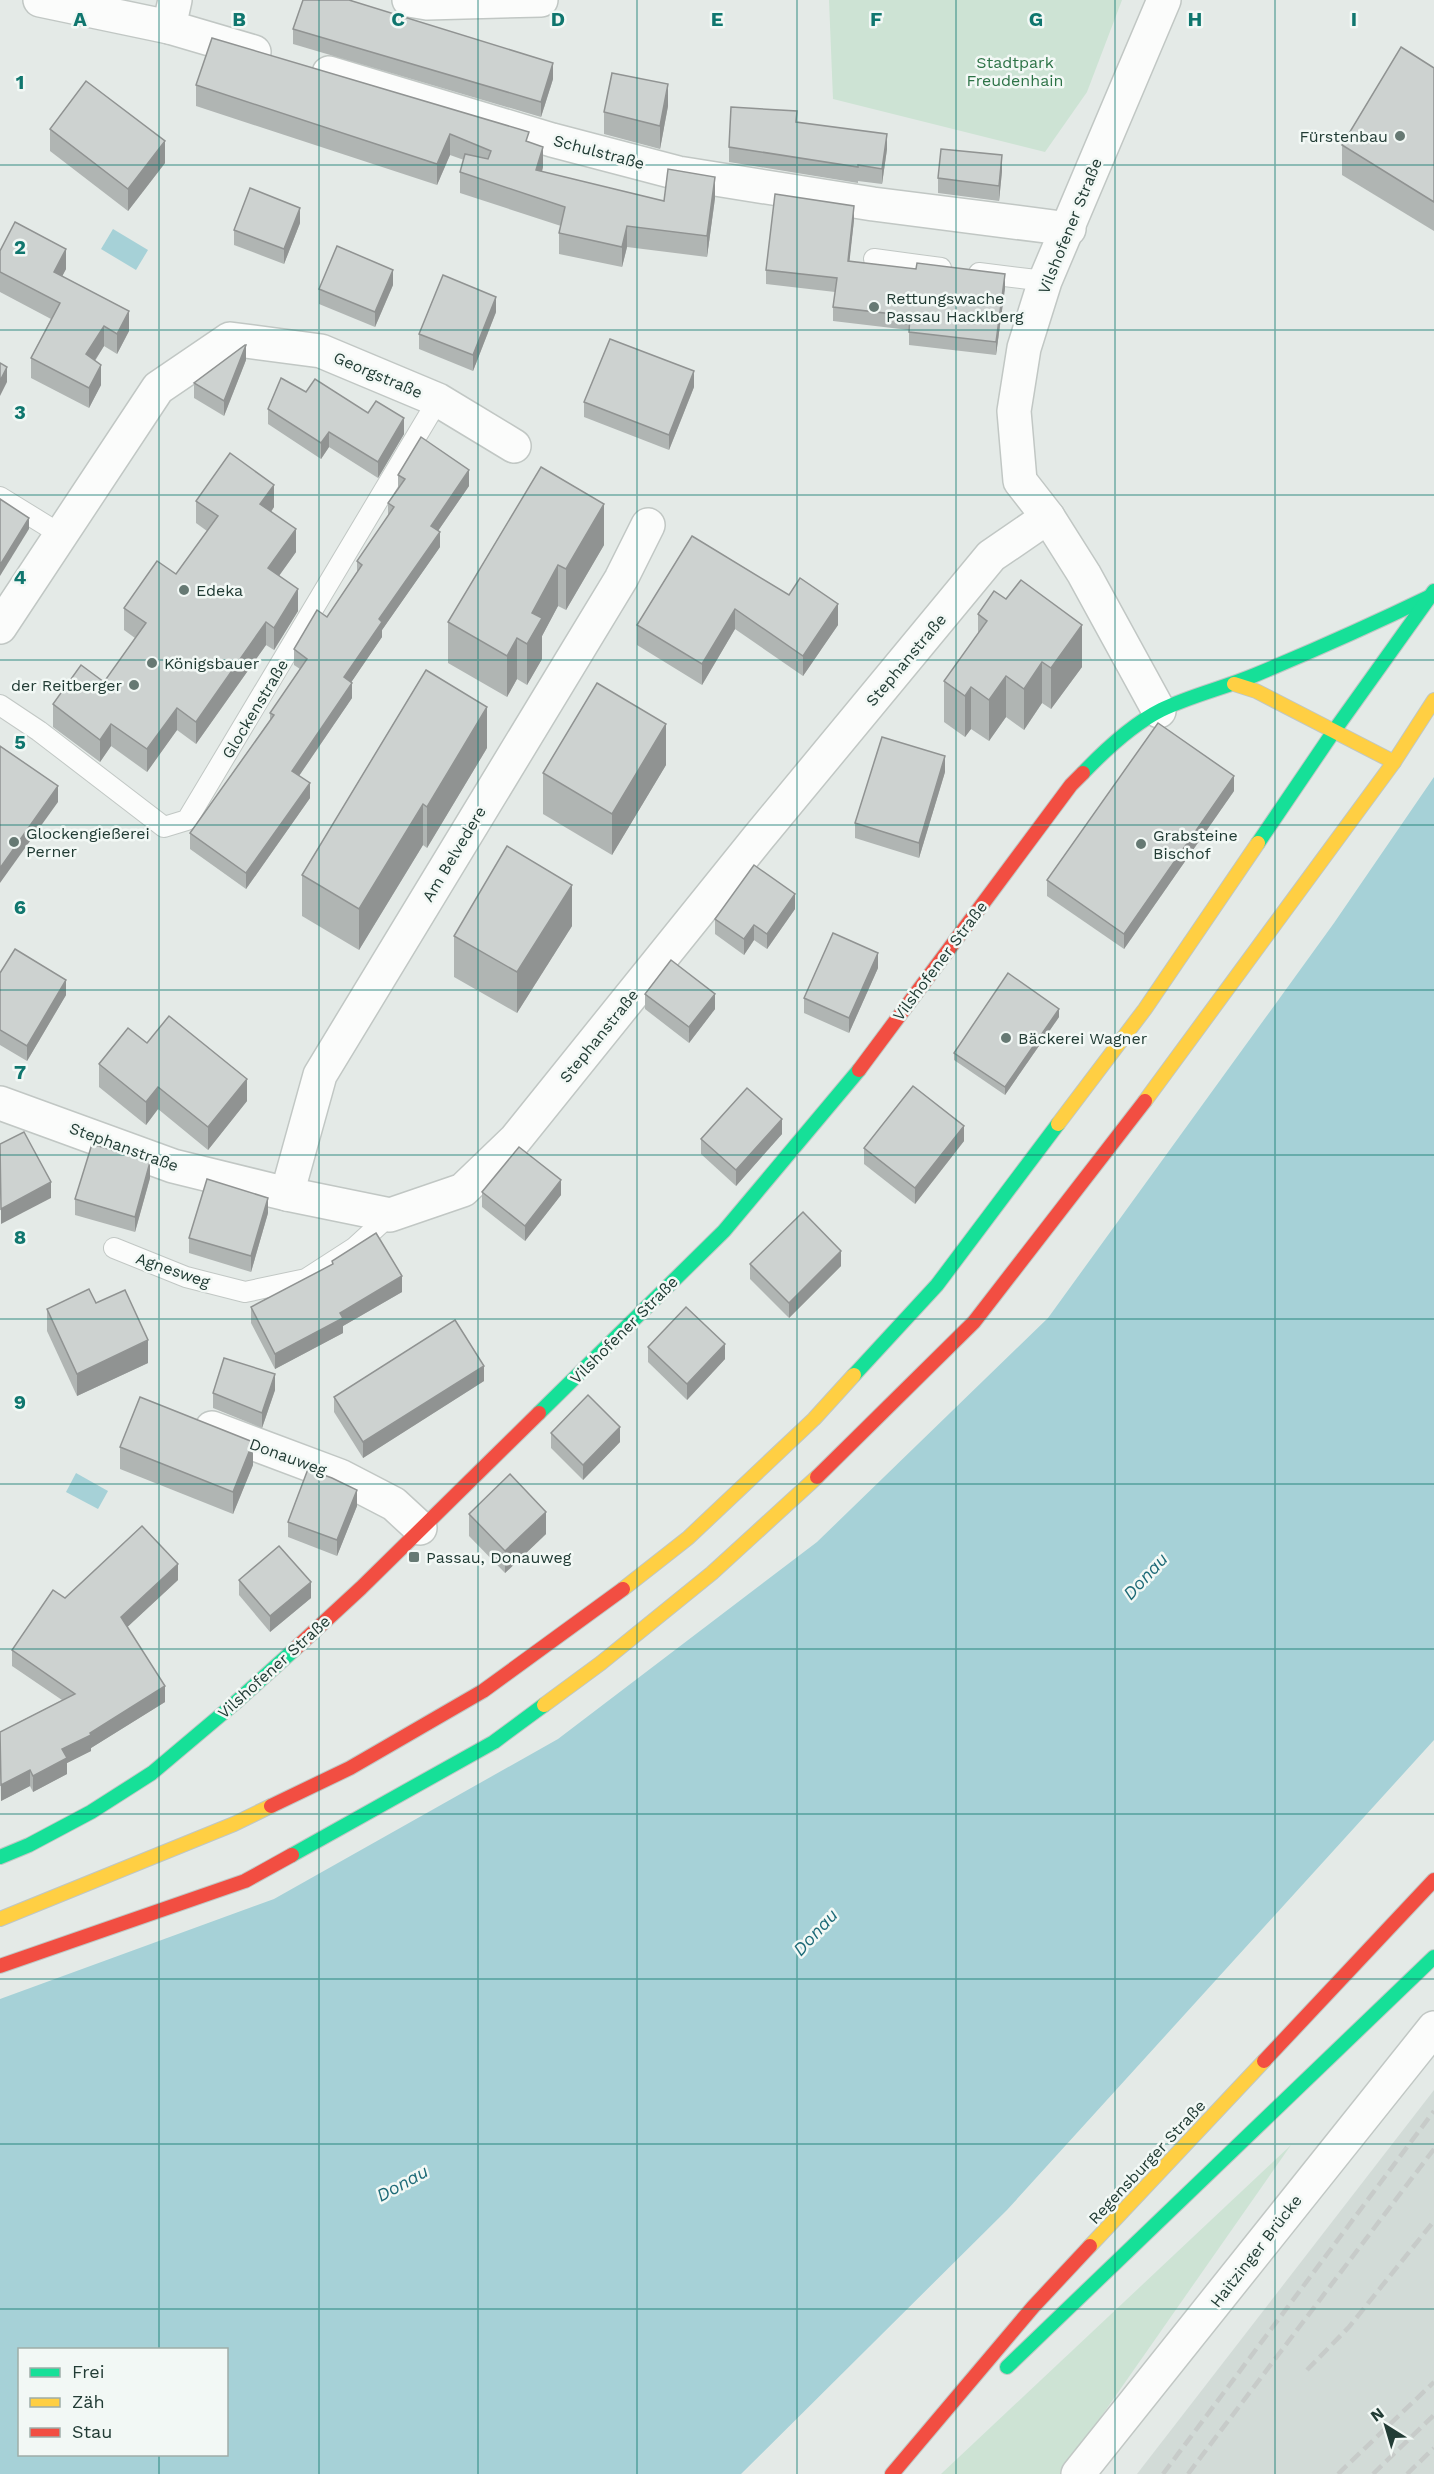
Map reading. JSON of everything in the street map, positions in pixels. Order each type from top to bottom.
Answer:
[{"type":"main road","name":"Vilshofener Straße","points":[[0,1857],[29,1845],[90,1812],[152,1773],[235,1703],[361,1588],[724,1231],[847,1086],[1071,785],[1107,748],[1159,711],[1210,690],[1234,684],[1362,630],[1432,593]]},
{"type":"main road","points":[[0,1919],[234,1824],[350,1768],[483,1691],[591,1614],[688,1538],[814,1419],[937,1285],[1145,1009],[1334,731],[1432,593]]},
{"type":"main road","points":[[1234,684],[1256,691],[1394,762]]},
{"type":"main road","points":[[0,1966],[244,1881],[255,1875],[494,1742],[601,1662],[712,1574],[841,1455],[974,1322],[1183,1053],[1394,762],[1434,700]]},
{"type":"main road","name":"Regensburger Straße","points":[[894,2474],[1033,2307],[1434,1880]]},
{"type":"main road","points":[[998,2376],[1434,1957]]},
{"type":"main road","name":"Regensburger Straße","points":[[894,2474],[972,2400]]},
{"type":"street","name":"Schulstraße","points":[[40,0],[172,14],[289,62],[552,140],[678,173],[873,204],[1069,229]]},
{"type":"street","points":[[408,0],[428,3],[541,0]]},
{"type":"street","name":"Vilshofener Straße","points":[[1159,711],[1084,574],[1020,480],[1014,411],[1024,348],[1045,281],[1069,229],[1164,0]]},
{"type":"street","name":"Georgstraße","points":[[60,534],[158,388],[230,339],[321,351],[438,400],[514,446]]},
{"type":"street","name":"Stephanstraße","points":[[4,1111],[173,1166],[287,1194],[390,1215],[463,1190],[515,1140],[758,838],[992,556],[1047,517]]},
{"type":"street","name":"Am Belvedere","points":[[287,1194],[320,1075],[621,579],[648,525]]},
{"type":"street","points":[[0,627],[60,534]]},
{"type":"street","name":"Donauweg","points":[[179,1415],[340,1476],[394,1504],[420,1528]]},
{"type":"street","name":"Haitzinger Brücke","points":[[1078,2474],[1434,2028]]},
{"type":"lane","points":[[874,259],[1045,281]]},
{"type":"lane","name":"Glockenstraße","points":[[0,705],[39,731],[164,827],[187,820],[438,400]]},
{"type":"lane","points":[[0,497],[60,534]]},
{"type":"lane","name":"Agnesweg","points":[[114,1248],[186,1277],[245,1292],[306,1279],[354,1248],[390,1215]]},
{"type":"shaded area","points":[[1434,2090],[1434,2474],[1137,2474]]},
{"type":"green space","name":"Stadtpark Freudenhain","points":[[829,0],[1122,0],[1087,92],[1045,152],[833,99]]},
{"type":"green space","points":[[1291,2145],[1061,2474],[941,2474]]},
{"type":"water","points":[[113,229],[148,250],[136,270],[101,249]]},
{"type":"water","name":"Donau","points":[[1434,777],[1434,1740],[1007,2210],[741,2474],[0,2474],[0,1999],[274,1899],[558,1739],[817,1542],[1048,1318],[1334,923]]},
{"type":"water","points":[[76,1473],[108,1491],[98,1509],[66,1492]]},
{"type":"building","points":[[303,0],[349,0],[553,63],[541,102],[293,29]]},
{"type":"building","points":[[212,38],[529,132],[526,141],[543,147],[536,170],[664,201],[668,169],[715,177],[707,236],[627,226],[622,247],[559,233],[565,207],[460,172],[465,154],[488,159],[491,151],[450,134],[437,164],[196,85]]},
{"type":"building","name":"Fürstenbau","points":[[1401,47],[1434,68],[1434,202],[1342,145]]},
{"type":"building","points":[[612,73],[668,84],[660,126],[604,112]]},
{"type":"building","points":[[86,81],[165,141],[128,189],[50,129]]},
{"type":"building","points":[[731,107],[797,111],[796,122],[887,134],[882,169],[729,147]]},
{"type":"building","points":[[941,149],[1002,155],[999,186],[938,178]]},
{"type":"building","points":[[250,188],[300,208],[284,249],[234,230]]},
{"type":"building","points":[[775,194],[854,206],[848,261],[916,269],[917,263],[1005,274],[996,342],[909,332],[910,316],[833,307],[837,278],[766,270]]},
{"type":"building","points":[[15,222],[66,249],[54,272],[129,311],[117,334],[104,326],[86,354],[101,365],[89,388],[31,358],[60,303],[0,272],[0,251]]},
{"type":"building","points":[[337,246],[393,270],[375,312],[319,289]]},
{"type":"building","points":[[443,275],[496,297],[473,355],[419,334]]},
{"type":"building","points":[[610,339],[694,371],[669,435],[584,402]]},
{"type":"building","points":[[245,345],[224,401],[194,383]]},
{"type":"building","points":[[0,363],[7,367],[0,381]]},
{"type":"building","points":[[281,378],[306,392],[315,379],[368,413],[376,401],[404,418],[378,462],[329,432],[321,443],[268,409]]},
{"type":"building","points":[[421,437],[469,470],[431,526],[440,532],[379,619],[382,622],[344,677],[352,683],[292,771],[310,783],[246,873],[190,833],[274,715],[270,713],[307,659],[294,649],[317,610],[327,617],[362,565],[357,561],[394,507],[388,503],[405,479],[398,475]]},
{"type":"building","points":[[230,453],[274,485],[260,504],[296,529],[268,568],[298,589],[274,628],[266,622],[196,722],[177,708],[147,749],[111,724],[100,740],[53,704],[81,665],[104,682],[146,623],[124,608],[157,561],[176,574],[218,516],[196,501]]},
{"type":"building","points":[[541,467],[604,504],[566,569],[558,565],[532,613],[542,618],[527,644],[517,638],[507,656],[448,622]]},
{"type":"building","points":[[0,499],[29,518],[0,565]]},
{"type":"building","points":[[692,536],[789,595],[800,578],[838,604],[803,656],[735,609],[702,664],[637,625]]},
{"type":"building","points":[[1021,580],[1082,625],[1051,668],[1042,662],[1024,689],[1006,676],[989,700],[971,687],[965,696],[944,681],[987,621],[978,614],[994,591],[1006,599]]},
{"type":"building","points":[[426,670],[487,707],[427,807],[423,804],[359,909],[302,875]]},
{"type":"building","points":[[597,683],[666,724],[612,814],[543,773]]},
{"type":"building","name":"Grabsteine Bischof","points":[[1158,723],[1234,776],[1124,934],[1047,880]]},
{"type":"building","points":[[882,737],[945,756],[919,843],[855,823]]},
{"type":"building","name":"Glockengießerei Perner","points":[[0,746],[58,786],[0,868]]},
{"type":"building","points":[[507,846],[572,885],[517,972],[454,936]]},
{"type":"building","points":[[754,865],[795,894],[767,934],[754,925],[744,939],[715,919]]},
{"type":"building","points":[[833,933],[878,953],[849,1018],[804,998]]},
{"type":"building","points":[[15,949],[66,980],[27,1046],[0,1030],[0,973]]},
{"type":"building","points":[[671,960],[715,994],[689,1027],[645,994]]},
{"type":"building","name":"Bäckerei Wagner","points":[[1008,973],[1059,1009],[1005,1087],[954,1053]]},
{"type":"building","points":[[169,1016],[247,1079],[208,1127],[158,1087],[146,1102],[99,1064],[128,1028],[147,1043]]},
{"type":"building","points":[[913,1086],[964,1126],[915,1188],[864,1148]]},
{"type":"building","points":[[747,1088],[782,1119],[736,1170],[701,1139]]},
{"type":"building","points":[[24,1132],[51,1182],[1,1209],[0,1144]]},
{"type":"building","points":[[92,1144],[150,1162],[135,1217],[75,1199]]},
{"type":"building","points":[[519,1147],[561,1180],[525,1226],[482,1192]]},
{"type":"building","points":[[207,1179],[268,1198],[251,1256],[189,1238]]},
{"type":"building","points":[[803,1212],[841,1251],[789,1303],[750,1264]]},
{"type":"building","points":[[376,1233],[402,1276],[340,1313],[343,1318],[275,1354],[251,1307],[333,1264],[332,1261]]},
{"type":"building","points":[[89,1289],[96,1303],[125,1290],[148,1340],[77,1374],[47,1309]]},
{"type":"building","points":[[686,1307],[725,1344],[687,1384],[648,1347]]},
{"type":"building","points":[[455,1320],[484,1366],[363,1442],[334,1397]]},
{"type":"building","points":[[224,1358],[275,1374],[262,1413],[213,1393]]},
{"type":"building","points":[[588,1395],[620,1427],[583,1465],[551,1433]]},
{"type":"building","points":[[140,1397],[253,1442],[233,1492],[120,1447]]},
{"type":"building","points":[[308,1469],[357,1490],[337,1540],[288,1522]]},
{"type":"building","points":[[510,1474],[546,1512],[505,1551],[469,1514]]},
{"type":"building","points":[[142,1526],[178,1564],[121,1617],[165,1686],[90,1733],[91,1735],[62,1749],[67,1758],[33,1776],[30,1770],[1,1785],[0,1732],[75,1694],[12,1650],[53,1590],[65,1598]]},
{"type":"building","points":[[279,1546],[311,1582],[270,1616],[239,1580]]},
{"type":"railway","points":[[1163,2474],[1434,2111]]},
{"type":"railway","points":[[1188,2474],[1434,2149]]},
{"type":"railway","points":[[1307,2370],[1349,2327],[1434,2221]]},
{"type":"railway","points":[[1338,2474],[1434,2382]]},
{"type":"railway","points":[[1373,2474],[1434,2415]]},
{"type":"railway","points":[[1407,2474],[1434,2448]]},
{"type":"traffic: fast","points":[[1258,843],[1334,731],[1434,591]]},
{"type":"traffic: fast","points":[[1083,773],[1119,738],[1161,710],[1277,666],[1431,596]]},
{"type":"traffic: fast","points":[[539,1413],[724,1231],[859,1070]]},
{"type":"traffic: fast","points":[[854,1375],[937,1285],[1058,1124]]},
{"type":"traffic: fast","points":[[0,1857],[29,1845],[91,1812],[152,1773],[296,1648]]},
{"type":"traffic: fast","points":[[292,1855],[494,1742],[544,1705]]},
{"type":"traffic: fast","points":[[1007,2367],[1434,1957]]},
{"type":"traffic: slow","points":[[1234,684],[1256,691],[1394,762]]},
{"type":"traffic: slow","points":[[1145,1101],[1394,762],[1434,700]]},
{"type":"traffic: slow","points":[[1058,1124],[1145,1009],[1258,843]]},
{"type":"traffic: slow","points":[[623,1589],[688,1538],[814,1419],[854,1375]]},
{"type":"traffic: slow","points":[[544,1705],[601,1663],[712,1573],[817,1477]]},
{"type":"traffic: slow","points":[[0,1919],[234,1824],[271,1806]]},
{"type":"traffic: slow","points":[[1090,2246],[1264,2061]]},
{"type":"traffic: jam","points":[[859,1070],[1071,785],[1083,773]]},
{"type":"traffic: jam","points":[[817,1477],[974,1322],[1145,1101]]},
{"type":"traffic: jam","points":[[296,1648],[361,1588],[539,1413]]},
{"type":"traffic: jam","points":[[271,1806],[350,1768],[483,1691],[623,1589]]},
{"type":"traffic: jam","points":[[0,1966],[245,1881],[292,1855]]},
{"type":"traffic: jam","points":[[1264,2061],[1434,1880]]},
{"type":"traffic: jam","points":[[892,2474],[1033,2307],[1090,2246]]},
{"type":"place","name":"Fürstenbau","points":[[1400,136]]},
{"type":"place","name":"Rettungswache Passau Hacklberg","points":[[874,307]]},
{"type":"place","name":"Edeka","points":[[184,590]]},
{"type":"place","name":"Königsbauer","points":[[152,663]]},
{"type":"place","name":"der Reitberger","points":[[134,685]]},
{"type":"place","name":"Glockengießerei Perner","points":[[14,842]]},
{"type":"place","name":"Grabsteine Bischof","points":[[1141,844]]},
{"type":"place","name":"Bäckerei Wagner","points":[[1006,1038]]},
{"type":"place","name":"Passau, Donauweg","points":[[414,1557]]}]
